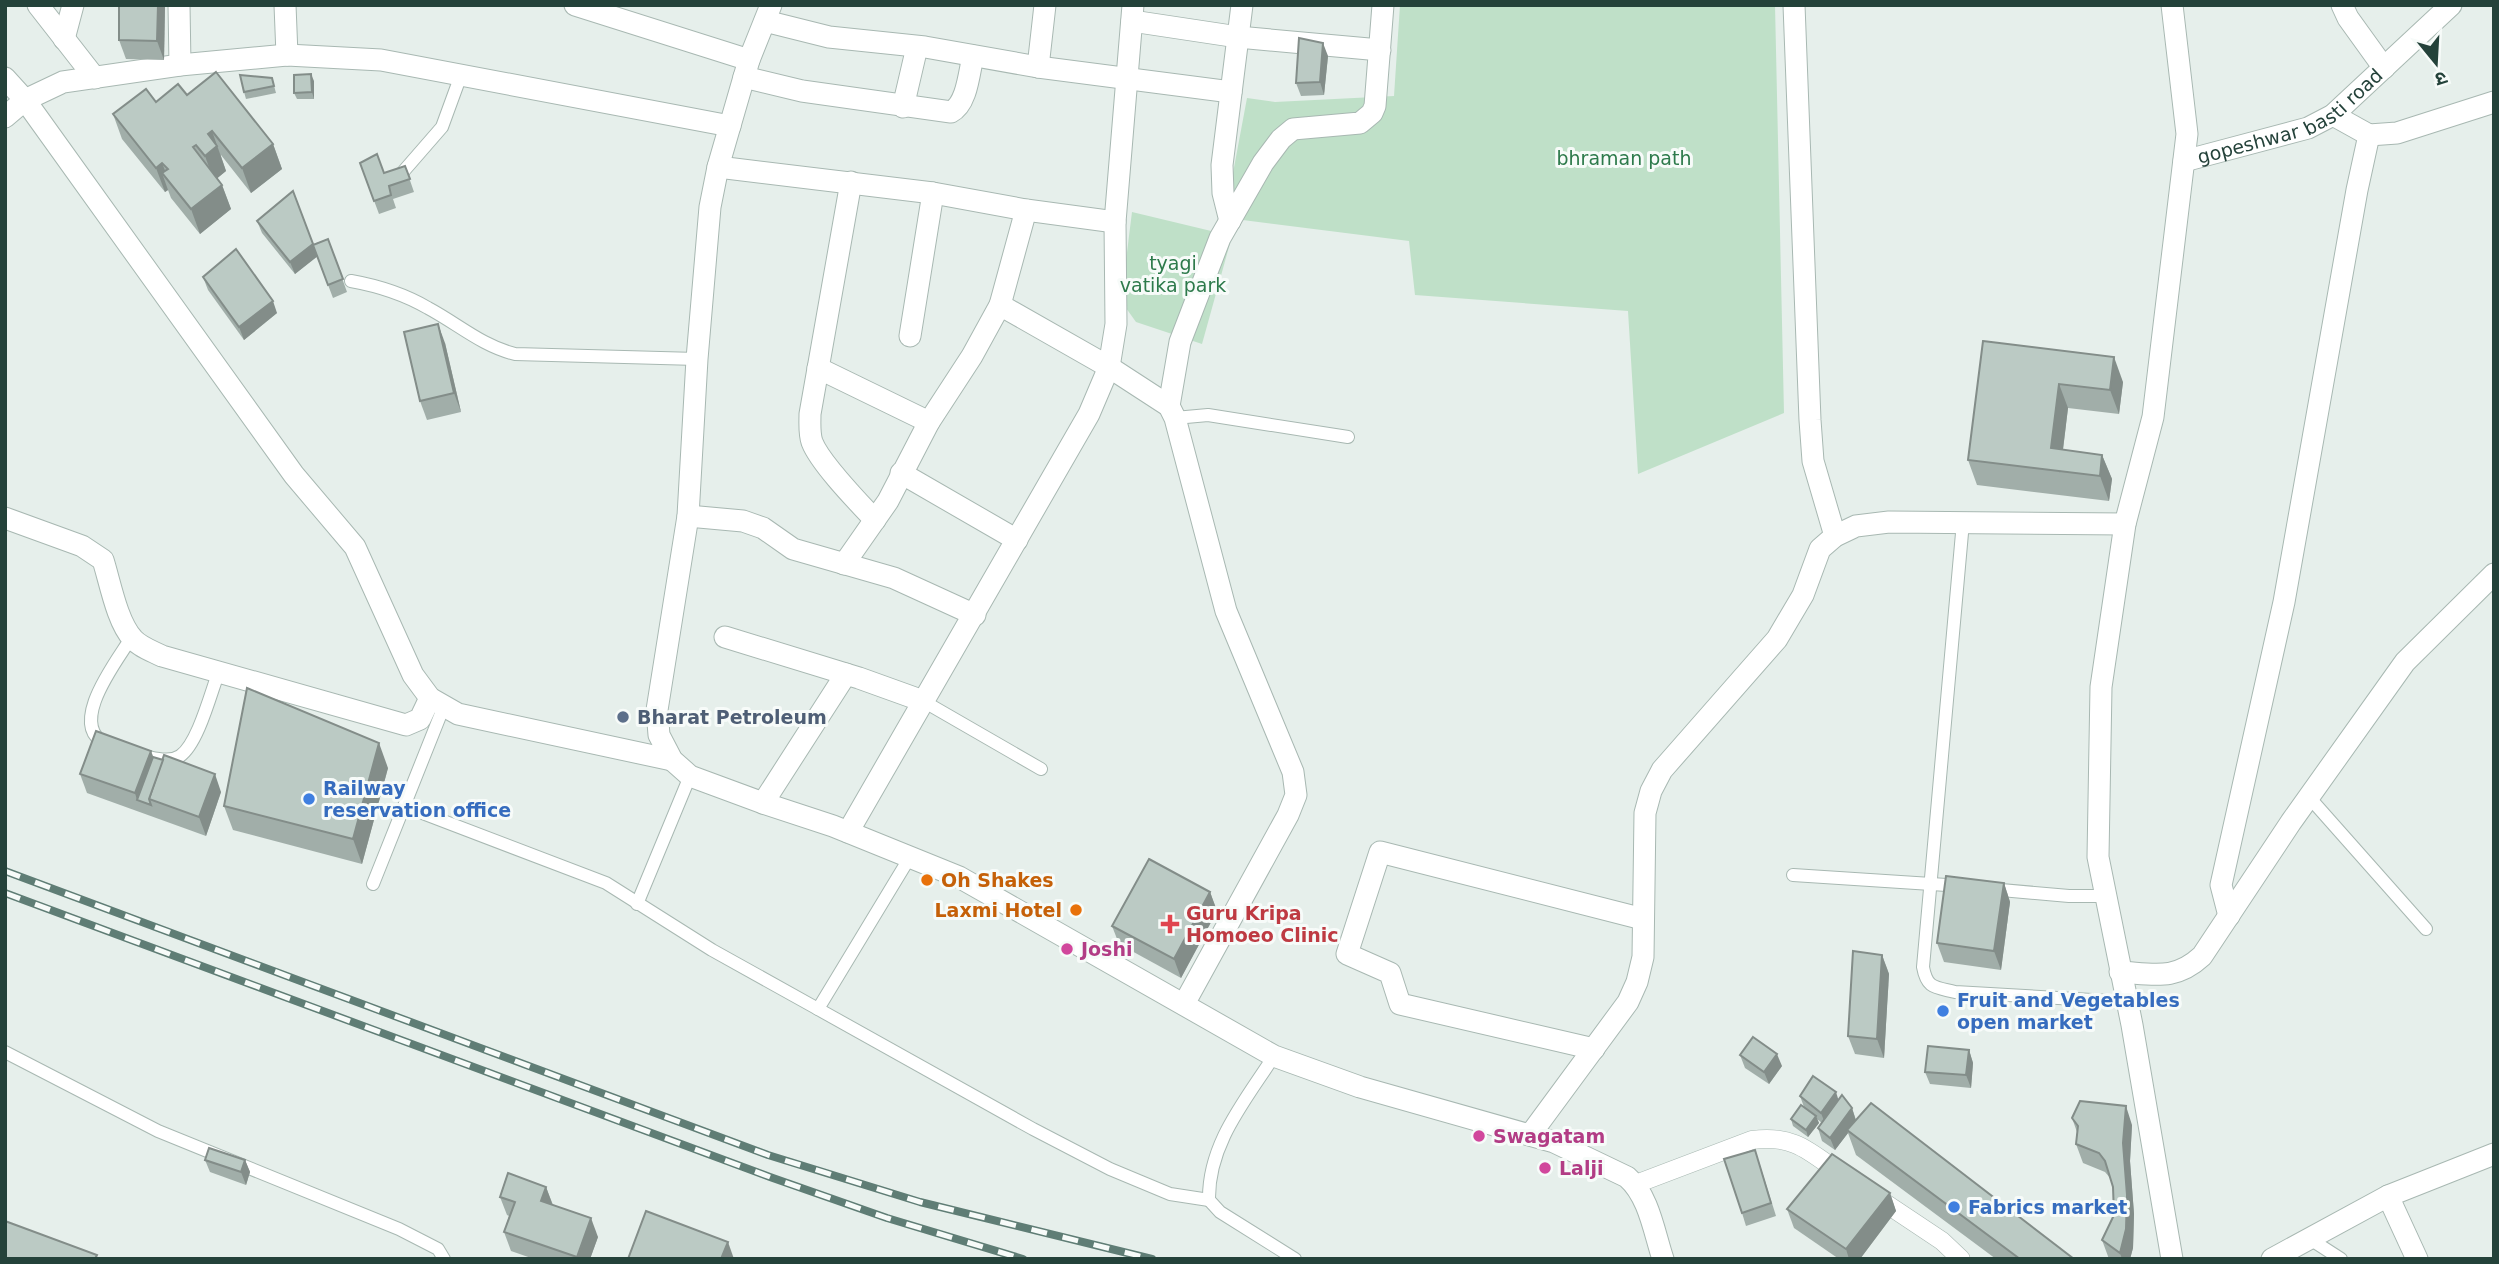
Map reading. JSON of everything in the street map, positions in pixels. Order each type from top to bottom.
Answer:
[{"type":"street","points":[[38,5],[95,78]]},
{"type":"street","points":[[64,39],[73,5]]},
{"type":"street","points":[[179,5],[180,65]]},
{"type":"street","points":[[285,5],[287,55]]},
{"type":"street","points":[[575,5],[620,13],[802,91],[940,112],[951,112],[958,108],[973,56]]},
{"type":"street","points":[[1038,67],[1045,5]]},
{"type":"street","points":[[1230,220],[1223,193],[1222,165],[1242,5]]},
{"type":"street","points":[[1184,1004],[1288,815],[1296,795],[1293,772],[1226,611],[1172,412],[1180,342],[1220,238],[1263,163],[1288,133],[1301,128],[1360,123],[1366,120],[1375,106],[1383,5]]},
{"type":"street","points":[[1794,5],[1813,461],[1835,536]]},
{"type":"street","points":[[2172,5],[2187,134],[2153,417],[2125,524],[2101,687],[2098,857],[2127,1002],[2172,1259]]},
{"type":"street","points":[[2342,5],[2348,18],[2384,68]]},
{"type":"street","name":"gopeshwar basti road","points":[[2183,161],[2308,128],[2333,115],[2451,5]]},
{"type":"street","points":[[1231,92],[829,37],[768,13],[746,69],[709,207],[696,359],[688,516],[657,710],[659,735],[672,760],[690,776],[848,832],[960,877],[1274,1056],[1360,1087],[1554,1142],[1627,1177],[1636,1184],[1643,1198],[1663,1259]]},
{"type":"street","points":[[848,832],[1089,414],[1109,367],[1116,324],[1115,222],[1133,13],[1238,37],[1380,50]]},
{"type":"street","points":[[903,107],[917,47]]},
{"type":"street","points":[[5,117],[25,100],[63,82],[180,65],[287,55],[381,60],[730,126]]},
{"type":"street","points":[[5,78],[25,100],[295,475],[355,547],[413,675],[437,702],[458,714],[672,760]]},
{"type":"street","points":[[2333,115],[2369,135],[2397,133],[2494,102]]},
{"type":"street","points":[[2229,916],[2221,885],[2284,602],[2369,135]]},
{"type":"street","points":[[718,167],[933,193],[1026,210],[1115,222]]},
{"type":"street","points":[[851,182],[810,414],[812,442],[848,491],[875,520]]},
{"type":"street","points":[[910,336],[933,193]]},
{"type":"street","points":[[844,564],[888,500],[929,422],[972,356],[1000,305],[1026,210]]},
{"type":"street","points":[[1000,305],[1109,367],[1172,412]]},
{"type":"street","points":[[818,368],[929,422]]},
{"type":"street","points":[[901,473],[1017,540]]},
{"type":"street","points":[[688,516],[743,521],[763,527],[793,549],[894,578],[975,615]]},
{"type":"street","points":[[5,518],[82,546],[103,560],[123,622],[131,638],[162,656],[406,725],[414,724],[437,702]]},
{"type":"street","points":[[1531,1135],[1628,1002],[1637,982],[1643,957],[1645,813],[1651,791],[1662,770],[1777,639],[1803,595],[1820,549],[1835,536],[1856,526],[1889,522],[2125,524]]},
{"type":"street","points":[[2120,972],[2168,974],[2189,968],[2202,956],[2309,797],[2405,662],[2494,574]]},
{"type":"street","points":[[725,638],[846,674],[923,701]]},
{"type":"street","points":[[763,803],[846,674]]},
{"type":"street","points":[[1594,1048],[1400,1004],[1390,974],[1347,954],[1380,852],[1643,919]]},
{"type":"street","points":[[1636,1184],[1752,1140],[1768,1138],[1793,1141],[1942,1241],[1961,1259]]},
{"type":"street","points":[[2272,1259],[2388,1196],[2494,1154]]},
{"type":"street","points":[[2388,1196],[2417,1259]]},
{"type":"lane","points":[[402,173],[442,127],[461,75]]},
{"type":"lane","points":[[352,281],[383,287],[429,308],[496,349],[515,354],[696,359]]},
{"type":"lane","points":[[1172,412],[1348,437]]},
{"type":"lane","points":[[1963,523],[1923,967],[1926,980],[1932,986],[1955,992],[2127,1002]]},
{"type":"lane","points":[[131,638],[96,696],[90,713],[91,730],[99,741],[121,751],[166,760],[180,756],[192,743],[219,671]]},
{"type":"lane","points":[[923,701],[1041,769]]},
{"type":"lane","points":[[373,884],[404,806],[437,702]]},
{"type":"lane","points":[[637,904],[690,776]]},
{"type":"lane","points":[[2309,797],[2426,929]]},
{"type":"lane","points":[[404,806],[606,883],[712,950],[1033,1129],[1110,1169],[1170,1194],[1209,1200],[1220,1212],[1295,1259]]},
{"type":"lane","points":[[818,1009],[910,857]]},
{"type":"lane","points":[[1793,875],[1931,883],[2069,896],[2105,896]]},
{"type":"lane","points":[[5,1052],[159,1132],[399,1229],[438,1249],[444,1259]]},
{"type":"lane","points":[[1209,1200],[1209,1182],[1221,1139],[1274,1056]]},
{"type":"lane","points":[[2310,1239],[2341,1259]]},
{"type":"green space","name":"bhraman path","points":[[1400,5],[1775,5],[1784,413],[1638,474],[1628,311],[1415,295],[1409,241],[1227,218],[1227,205],[1247,98],[1275,102],[1394,96]]},
{"type":"green space","name":"tyagi vatika park","points":[[1132,212],[1232,236],[1202,344],[1136,322],[1121,301]]},
{"type":"building","points":[[119,5],[158,5],[157,41],[119,40]]},
{"type":"building","points":[[1299,38],[1323,43],[1320,82],[1296,83]]},
{"type":"building","points":[[216,72],[273,144],[242,168],[212,131],[208,134],[217,146],[205,156],[196,145],[193,147],[222,185],[191,209],[162,173],[168,169],[162,163],[156,168],[113,114],[146,89],[156,102],[178,84],[187,95]]},
{"type":"building","points":[[311,74],[312,92],[294,93],[294,75]]},
{"type":"building","points":[[240,75],[272,78],[274,86],[244,92]]},
{"type":"building","points":[[377,154],[384,173],[405,166],[410,179],[389,186],[391,195],[374,201],[360,163]]},
{"type":"building","points":[[293,191],[313,244],[290,262],[257,221]]},
{"type":"building","points":[[328,239],[343,279],[328,285],[313,245]]},
{"type":"building","points":[[236,249],[273,301],[239,327],[203,277]]},
{"type":"building","points":[[438,324],[454,393],[420,401],[404,332]]},
{"type":"building","points":[[1983,341],[2114,357],[2110,390],[2059,384],[2051,448],[2102,455],[2100,476],[1968,460]]},
{"type":"building","name":"Railway reservation office","points":[[247,688],[379,743],[353,839],[224,806]]},
{"type":"building","points":[[96,731],[151,751],[135,793],[80,774]]},
{"type":"building","points":[[164,755],[215,774],[199,817],[149,799]]},
{"type":"building","points":[[153,757],[163,760],[149,799],[151,805],[137,800]]},
{"type":"building","points":[[1149,859],[1210,892],[1174,959],[1112,926]]},
{"type":"building","points":[[1946,876],[2004,883],[1994,951],[1937,943]]},
{"type":"building","points":[[1853,951],[1882,955],[1877,1039],[1848,1036]]},
{"type":"building","points":[[1753,1037],[1777,1054],[1764,1072],[1740,1055]]},
{"type":"building","points":[[1928,1046],[1969,1050],[1966,1075],[1925,1072]]},
{"type":"building","points":[[1813,1076],[1836,1092],[1821,1113],[1800,1096]]},
{"type":"building","points":[[1842,1095],[1852,1108],[1830,1138],[1818,1128]]},
{"type":"building","points":[[2080,1101],[2126,1106],[2123,1143],[2127,1195],[2126,1229],[2120,1253],[2102,1240],[2114,1215],[2113,1187],[2105,1161],[2099,1153],[2076,1144],[2078,1126],[2072,1118]]},
{"type":"building","points":[[1871,1103],[2074,1259],[2020,1259],[1847,1130]]},
{"type":"building","points":[[1801,1105],[1816,1116],[1806,1130],[1791,1119]]},
{"type":"building","points":[[209,1148],[245,1160],[241,1172],[205,1160]]},
{"type":"building","points":[[1755,1150],[1771,1203],[1742,1213],[1724,1159]]},
{"type":"building","points":[[1832,1154],[1890,1193],[1846,1249],[1787,1209]]},
{"type":"building","points":[[508,1173],[546,1187],[541,1201],[591,1218],[577,1257],[504,1232],[515,1202],[500,1197]]},
{"type":"building","points":[[646,1211],[728,1242],[721,1259],[628,1259]]},
{"type":"building","points":[[5,1221],[97,1255],[95,1259],[5,1259]]},
{"type":"railway","points":[[5,871],[768,1155],[920,1202],[1152,1259]]},
{"type":"railway","points":[[5,893],[770,1177],[887,1218],[1023,1259]]},
{"type":"place","name":"Bharat Petroleum","points":[[623,717]]},
{"type":"place","name":"Railway reservation office","points":[[309,799]]},
{"type":"place","name":"Oh Shakes","points":[[927,880]]},
{"type":"place","name":"Laxmi Hotel","points":[[1076,910]]},
{"type":"place","name":"Guru Kripa Homoeo Clinic","points":[[1170,924]]},
{"type":"place","name":"Joshi","points":[[1067,949]]},
{"type":"place","name":"Fruit and Vegetables open market","points":[[1943,1011]]},
{"type":"place","name":"Swagatam","points":[[1479,1136]]},
{"type":"place","name":"Lalji","points":[[1545,1168]]},
{"type":"place","name":"Fabrics market","points":[[1954,1207]]}]
